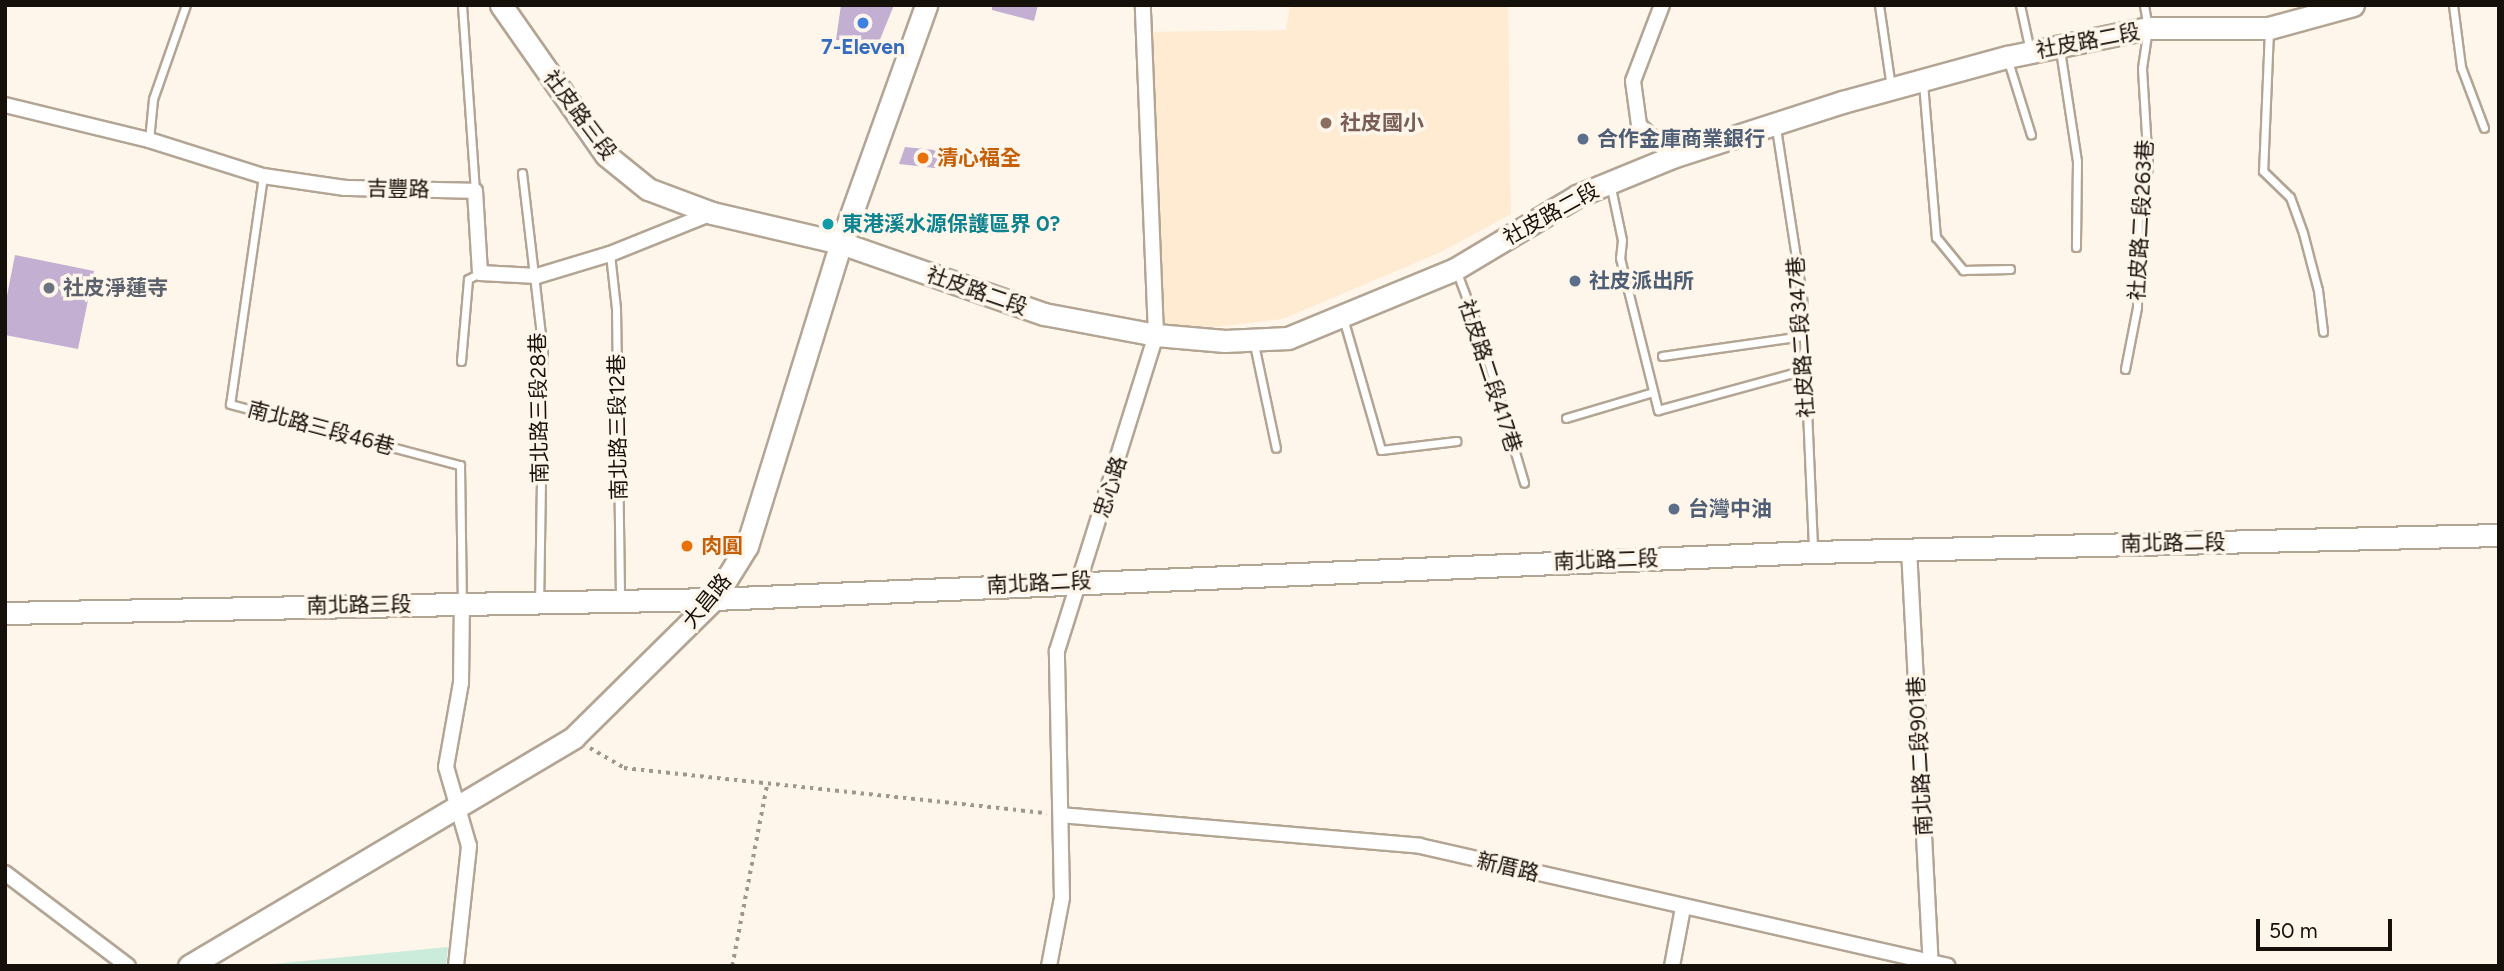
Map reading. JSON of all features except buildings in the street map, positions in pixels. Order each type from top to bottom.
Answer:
[{"type":"street","name":"社皮路三段","points":[[501,5],[606,155],[648,189],[712,213],[841,243]]},
{"type":"street","name":"大昌路","points":[[189,966],[458,809],[573,737],[714,599],[747,546],[841,243],[926,5]]},
{"type":"street","name":"忠心路","points":[[1049,966],[1062,898],[1057,651],[1156,335],[1143,5]]},
{"type":"street","points":[[1662,5],[1633,81],[1639,125],[1672,157]]},
{"type":"street","name":"社皮路二段","points":[[841,243],[1044,314],[1156,335],[1254,340],[1288,338],[1455,269],[1577,195],[1672,157],[1775,123],[1923,79],[2030,52],[2148,28],[2269,28],[2348,6]]},
{"type":"street","name":"吉豐路","points":[[5,105],[149,141],[263,176],[345,188],[475,191]]},
{"type":"street","points":[[475,191],[480,273],[537,275],[610,254],[712,213]]},
{"type":"street","name":"南北路二段","points":[[714,599],[1077,581],[1813,552],[2499,535]]},
{"type":"street","name":"南北路二段901巷","points":[[1909,549],[1931,962]]},
{"type":"street","name":"南北路三段","points":[[5,613],[714,599]]},
{"type":"street","points":[[457,966],[469,846],[446,767],[461,683],[462,603]]},
{"type":"street","name":"新厝路","points":[[1061,815],[1420,846],[1683,908],[1948,966]]},
{"type":"street","points":[[5,873],[128,966]]},
{"type":"street","points":[[1672,966],[1683,908]]},
{"type":"lane","points":[[149,141],[157,86],[186,5]]},
{"type":"lane","points":[[462,5],[475,191]]},
{"type":"lane","points":[[1879,5],[1892,88]]},
{"type":"lane","points":[[2021,5],[2030,52]]},
{"type":"lane","name":"社皮路二段263巷","points":[[2125,369],[2137,307],[2138,213],[2148,167],[2142,68],[2148,28],[2144,5]]},
{"type":"lane","points":[[2453,5],[2461,67],[2484,128]]},
{"type":"lane","points":[[2269,28],[2263,171],[2290,197],[2318,290],[2323,332]]},
{"type":"lane","points":[[2060,46],[2077,161],[2076,247]]},
{"type":"lane","points":[[2007,57],[2031,135]]},
{"type":"lane","points":[[1923,79],[1936,237],[1963,270],[2010,269]]},
{"type":"lane","name":"社皮路二段347巷","points":[[1775,123],[1802,295],[1813,552]]},
{"type":"lane","name":"南北路三段28巷","points":[[522,173],[537,275],[533,290],[542,353],[539,603]]},
{"type":"lane","name":"南北路三段46巷","points":[[263,176],[230,404],[460,465],[462,603]]},
{"type":"lane","points":[[1610,182],[1622,240],[1620,258],[1658,410],[1804,370]]},
{"type":"lane","name":"南北路三段12巷","points":[[610,254],[616,308],[620,600]]},
{"type":"lane","name":"社皮路二段417巷","points":[[1455,269],[1480,334],[1524,483]]},
{"type":"lane","points":[[461,361],[468,279],[480,273]]},
{"type":"lane","points":[[1343,316],[1381,450],[1456,441]]},
{"type":"lane","points":[[1662,355],[1803,336]]},
{"type":"lane","points":[[1254,340],[1276,448]]},
{"type":"lane","points":[[1566,418],[1653,392]]},
{"type":"path","points":[[573,737],[624,768],[1061,815]]},
{"type":"path","points":[[732,966],[766,784]]},
{"type":"shaded area","name":"社皮國小","points":[[1290,5],[1508,5],[1511,214],[1441,252],[1283,319],[1150,335],[1139,32],[1286,30]]},
{"type":"green space","points":[[448,947],[446,966],[251,966]]},
{"type":"place","name":"7-Eleven","points":[[863,23]]},
{"type":"place","name":"社皮國小","points":[[1326,123]]},
{"type":"place","name":"合作金庫商業銀行","points":[[1583,139]]},
{"type":"place","name":"清心福全","points":[[923,158]]},
{"type":"place","name":"東港溪水源保護區界 0?","points":[[828,224]]},
{"type":"place","name":"社皮派出所","points":[[1575,281]]},
{"type":"place","name":"社皮淨蓮寺","points":[[49,288]]},
{"type":"place","name":"台灣中油","points":[[1674,509]]},
{"type":"place","name":"肉圓","points":[[687,546]]}]
